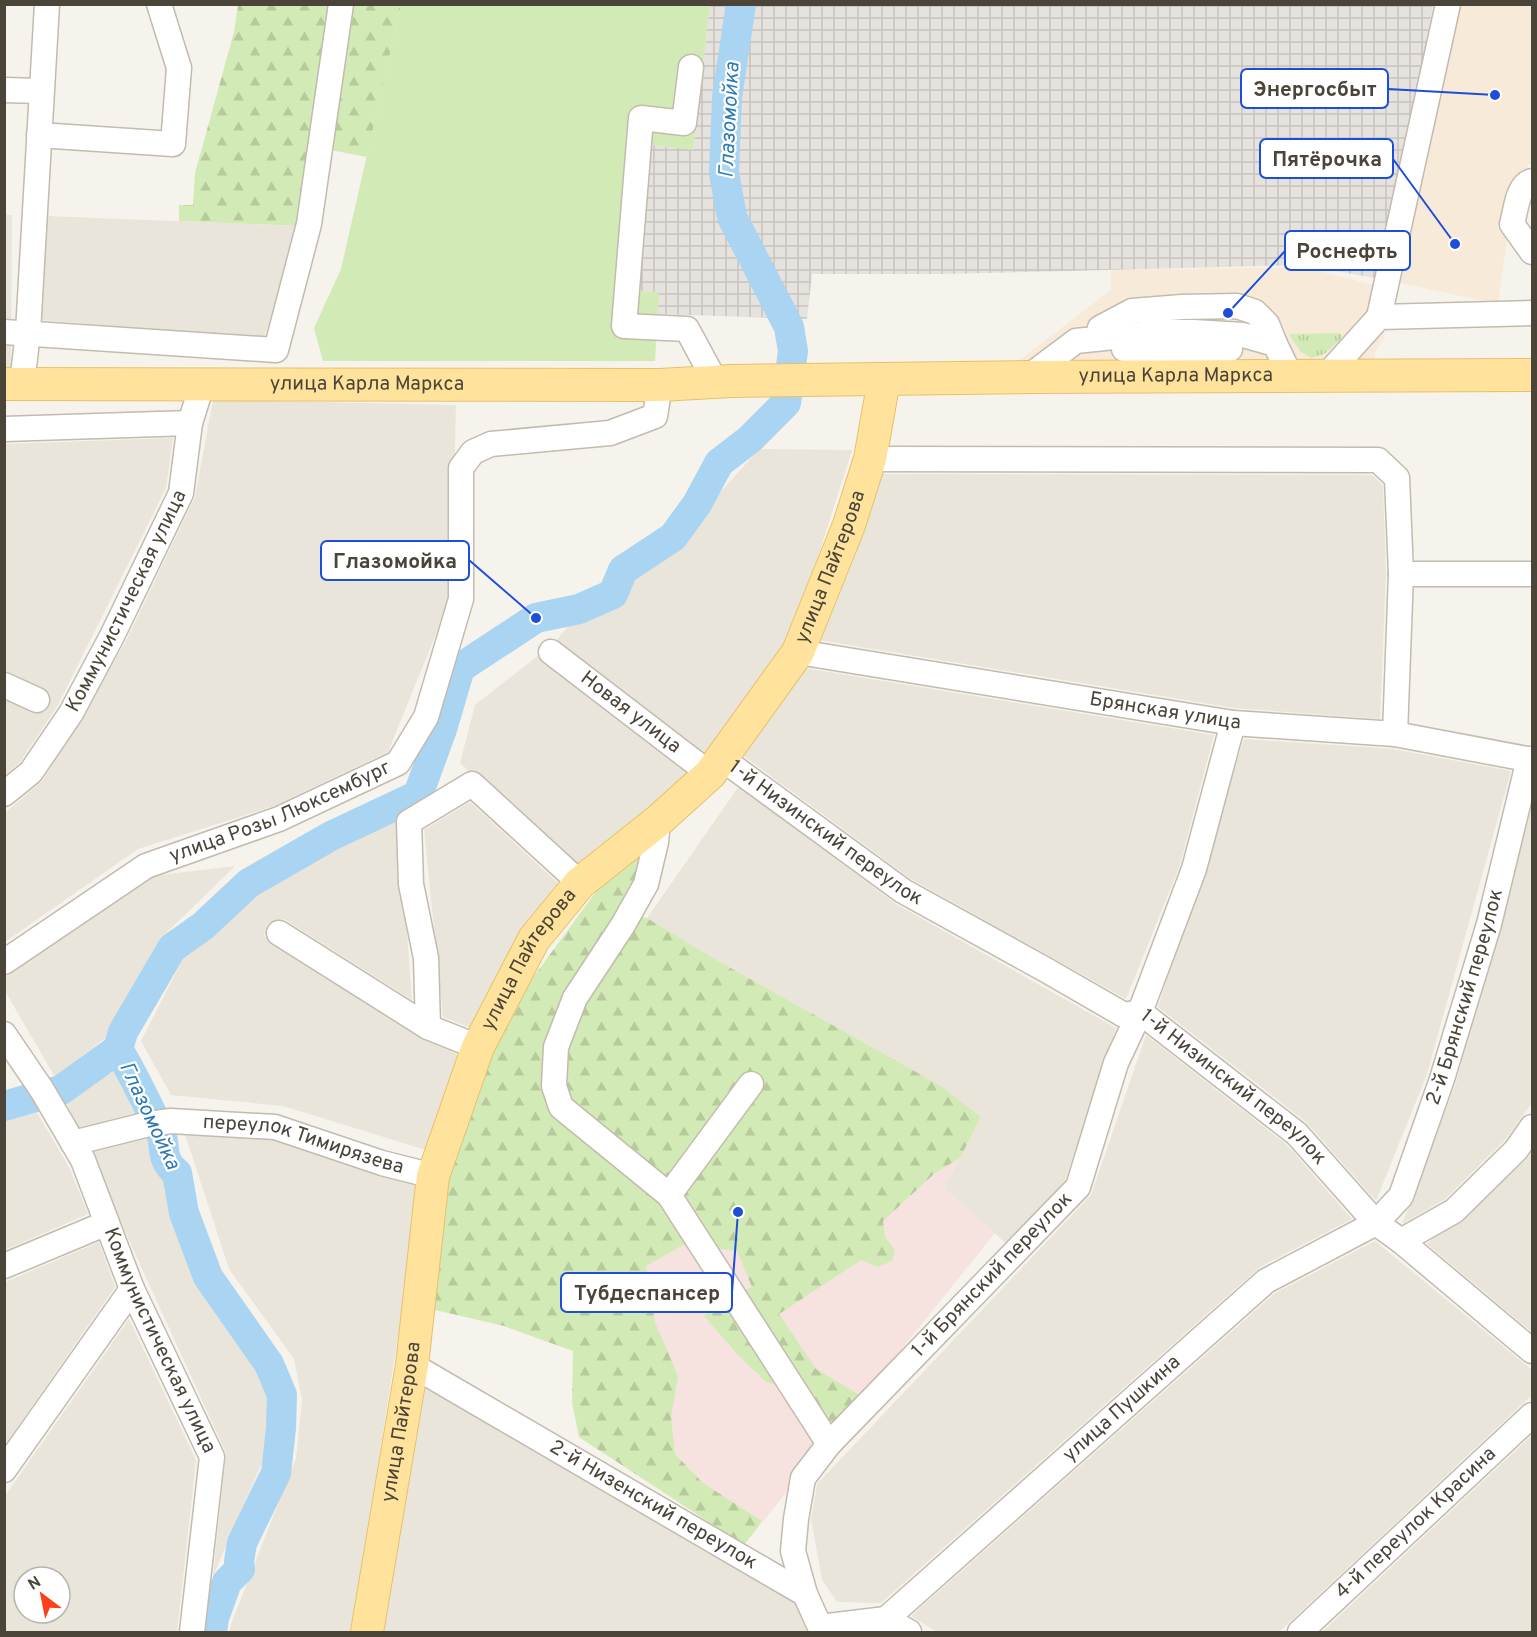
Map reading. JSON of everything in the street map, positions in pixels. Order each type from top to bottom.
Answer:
[{"type":"main road","name":"улица Карла Маркса","points":[[13,384],[660,385],[723,381],[1028,377],[1533,375]]},
{"type":"main road","name":"улица Пайтерова","points":[[367,1632],[412,1365],[433,1176],[478,1047],[534,939],[580,883],[658,821],[715,766],[798,652],[849,525],[870,459],[884,380]]},
{"type":"street","points":[[13,384],[16,332],[39,135],[47,4]]},
{"type":"street","points":[[39,135],[173,144],[179,68],[159,4]]},
{"type":"street","points":[[266,384],[309,224],[341,4]]},
{"type":"street","points":[[1325,377],[1379,317],[1448,4]]},
{"type":"street","points":[[691,67],[684,123],[640,118],[624,326],[687,329],[723,381]]},
{"type":"street","points":[[4,90],[41,91]]},
{"type":"street","points":[[1533,181],[1528,181],[1522,188],[1512,224],[1533,252]]},
{"type":"street","points":[[1379,317],[1533,312]]},
{"type":"street","points":[[1028,377],[1070,345],[1100,328],[1186,317],[1238,321],[1260,328],[1276,347],[1291,377]]},
{"type":"street","points":[[16,332],[276,350]]},
{"type":"street","points":[[1070,345],[1161,332],[1193,332],[1243,335],[1276,347]]},
{"type":"street","name":"Коммунистическая улица","points":[[4,794],[31,772],[38,762],[71,713],[112,636],[181,493],[190,423],[202,385]]},
{"type":"street","name":"улица Розы Люксембург","points":[[4,962],[147,866],[279,819],[398,763],[426,717],[461,598],[461,468],[473,452],[491,444],[609,433],[655,416],[660,385]]},
{"type":"street","points":[[4,429],[190,423]]},
{"type":"street","points":[[870,459],[1378,460],[1397,478],[1401,574],[1395,734]]},
{"type":"street","points":[[1401,574],[1533,574]]},
{"type":"street","name":"Новая улица","points":[[551,652],[715,766]]},
{"type":"street","name":"Брянская улица","points":[[798,652],[1233,723],[1395,734],[1531,760]]},
{"type":"street","points":[[4,685],[37,700]]},
{"type":"street","name":"1-й Брянский переулок","points":[[805,1594],[793,1551],[803,1478],[829,1444],[1078,1187],[1116,1063],[1140,1012],[1194,869],[1233,723]]},
{"type":"street","name":"2-й Брянский переулок","points":[[1376,1223],[1401,1196],[1442,1079],[1489,924],[1531,760]]},
{"type":"street","name":"1-й Низинский переулок","points":[[715,766],[903,891],[1124,1015],[1140,1012],[1297,1134],[1376,1223],[1401,1241],[1533,1351]]},
{"type":"street","points":[[428,1027],[426,958],[411,884],[409,822],[472,784],[580,883]]},
{"type":"street","points":[[658,821],[656,842],[646,884],[575,998],[556,1047],[554,1086],[561,1107],[669,1194],[829,1444]]},
{"type":"street","points":[[279,933],[428,1027],[478,1047]]},
{"type":"street","name":"Коммунистическая улица","points":[[4,1034],[44,1094],[82,1160],[132,1289],[212,1457],[192,1632]]},
{"type":"street","points":[[669,1194],[751,1084]]},
{"type":"street","name":"переулок Тимирязева","points":[[73,1143],[160,1122],[275,1127],[382,1163],[433,1176]]},
{"type":"street","points":[[1401,1241],[1454,1211],[1516,1150],[1533,1127]]},
{"type":"street","points":[[4,1266],[107,1223]]},
{"type":"street","name":"улица Пушкина","points":[[886,1618],[1266,1281],[1376,1223]]},
{"type":"street","points":[[4,1470],[132,1289]]},
{"type":"street","name":"2-й Низенский переулок","points":[[412,1365],[805,1594]]},
{"type":"street","name":"4-й переулок Красина","points":[[1300,1632],[1533,1415]]},
{"type":"street","points":[[805,1594],[819,1630],[886,1618],[909,1632]]},
{"type":"shaded area","points":[[710,5],[1433,5],[1381,279],[1303,265],[943,274],[812,274],[807,319],[658,314],[658,292],[631,291],[643,144],[693,149]]},
{"type":"shaded area","points":[[1433,5],[1532,5],[1532,164],[1528,164],[1509,224],[1498,304],[1381,279]]},
{"type":"shaded area","points":[[5,215],[12,215],[11,368],[5,369]]},
{"type":"shaded area","points":[[46,216],[300,226],[264,338],[40,320]]},
{"type":"shaded area","points":[[1303,267],[1385,288],[1384,339],[1375,352],[1373,376],[996,378],[1111,290],[1111,270]]},
{"type":"shaded area","points":[[213,400],[456,405],[451,597],[388,752],[274,806],[138,849],[5,942],[5,813],[43,780],[125,643],[195,497]]},
{"type":"shaded area","points":[[173,438],[166,488],[58,705],[20,762],[5,775],[4,444]]},
{"type":"shaded area","points":[[759,449],[852,450],[793,635],[701,760],[554,643],[572,622],[602,603],[672,546]]},
{"type":"shaded area","points":[[881,474],[1372,475],[1383,485],[1386,574],[1380,719],[1234,708],[818,640]]},
{"type":"shaded area","points":[[544,651],[694,771],[576,867],[460,763],[475,705]]},
{"type":"shaded area","points":[[804,668],[1214,735],[1180,865],[1126,999],[911,879],[741,754]]},
{"type":"shaded area","points":[[1244,739],[1393,749],[1511,771],[1427,1074],[1376,1201],[1306,1122],[1158,1007]]},
{"type":"shaded area","points":[[739,786],[896,904],[1116,1028],[1065,1180],[1010,1247],[944,1188],[981,1117],[941,1086],[713,958],[647,918]]},
{"type":"shaded area","points":[[470,802],[559,884],[471,1028],[443,1017],[424,830]]},
{"type":"shaded area","points":[[1532,805],[1532,1103],[1505,1140],[1445,1199],[1402,1224],[1456,1083]]},
{"type":"shaded area","points":[[398,812],[412,1000],[284,919],[268,923],[264,936],[460,1056],[429,1151],[283,1106],[171,1095],[141,1041],[184,957],[254,888]]},
{"type":"shaded area","points":[[235,866],[160,939],[113,1032],[55,1077],[5,991],[4,978],[151,876]]},
{"type":"shaded area","points":[[647,918],[713,958],[941,1086],[981,1117],[944,1188],[995,1233],[744,1545],[579,1437],[574,1351],[504,1326]]},
{"type":"shaded area","points":[[1146,1035],[1287,1145],[1352,1219],[1260,1267],[881,1603],[837,1602],[822,1580],[811,1519],[817,1484],[1091,1195]]},
{"type":"shaded area","points":[[120,1064],[202,1282],[271,1386],[268,1449],[213,1576],[226,1453],[67,1104]]},
{"type":"shaded area","points":[[37,1113],[69,1167],[88,1214],[5,1250],[5,1120]]},
{"type":"shaded area","points":[[182,1125],[277,1135],[422,1181],[352,1632],[230,1632],[231,1624],[296,1458],[302,1400],[294,1359],[229,1269]]},
{"type":"shaded area","points":[[1532,1152],[1532,1332],[1427,1244],[1526,1160]]},
{"type":"shaded area","points":[[1375,1241],[1532,1370],[1532,1395],[1279,1632],[937,1632],[911,1616],[1275,1293]]},
{"type":"shaded area","points":[[99,1242],[115,1287],[5,1445],[5,1282]]},
{"type":"shaded area","points":[[129,1319],[196,1460],[177,1632],[5,1632],[5,1496]]},
{"type":"shaded area","points":[[424,1388],[798,1598],[810,1632],[384,1632]]},
{"type":"shaded area","points":[[1532,1435],[1532,1632],[1322,1632]]},
{"type":"green space","points":[[238,5],[401,5],[367,157],[315,147],[300,226],[179,221],[179,205],[193,205],[195,173],[234,32]]},
{"type":"green space","points":[[401,5],[710,5],[693,150],[644,144],[632,291],[659,292],[655,361],[323,361],[314,328],[341,269]]},
{"type":"green space","points":[[1340,333],[1341,339],[1324,354],[1312,358],[1301,352],[1289,335],[1291,334]]},
{"type":"green space","points":[[647,850],[624,912],[647,918],[713,958],[941,1086],[981,1117],[960,1158],[935,1173],[883,1221],[885,1237],[895,1250],[892,1261],[878,1267],[861,1260],[779,1314],[816,1369],[863,1397],[831,1437],[805,1395],[766,1382],[737,1354],[704,1316],[724,1300],[752,1287],[737,1251],[683,1245],[646,1266],[655,1322],[678,1376],[671,1417],[675,1454],[703,1483],[762,1521],[744,1545],[579,1437],[572,1403],[573,1351],[504,1326],[431,1309],[440,1224],[460,1121],[486,1060],[521,994],[606,878]]},
{"type":"waterway","name":"Глазомойка","points":[[212,1632],[214,1618],[227,1582],[240,1569],[242,1543],[276,1473],[282,1395],[269,1364],[208,1277],[184,1213],[177,1173],[165,1157],[162,1134],[118,1049],[123,1032],[172,948],[203,926],[249,883],[331,836],[418,795],[442,729],[460,668],[536,618],[579,609],[613,594],[623,570],[673,537],[697,504],[719,463],[750,439],[786,403],[793,351],[789,327],[732,217],[724,173],[727,97],[741,4]]},
{"type":"waterway","points":[[4,1106],[61,1090],[118,1049]]},
{"type":"place","name":"Энергосбыт","points":[[1495,95]]},
{"type":"place","name":"Пятёрочка","points":[[1455,244]]},
{"type":"place","name":"Роснефть","points":[[1228,313]]},
{"type":"place","name":"Глазомойка","points":[[536,618]]},
{"type":"place","name":"Тубдеспансер","points":[[738,1212]]}]
